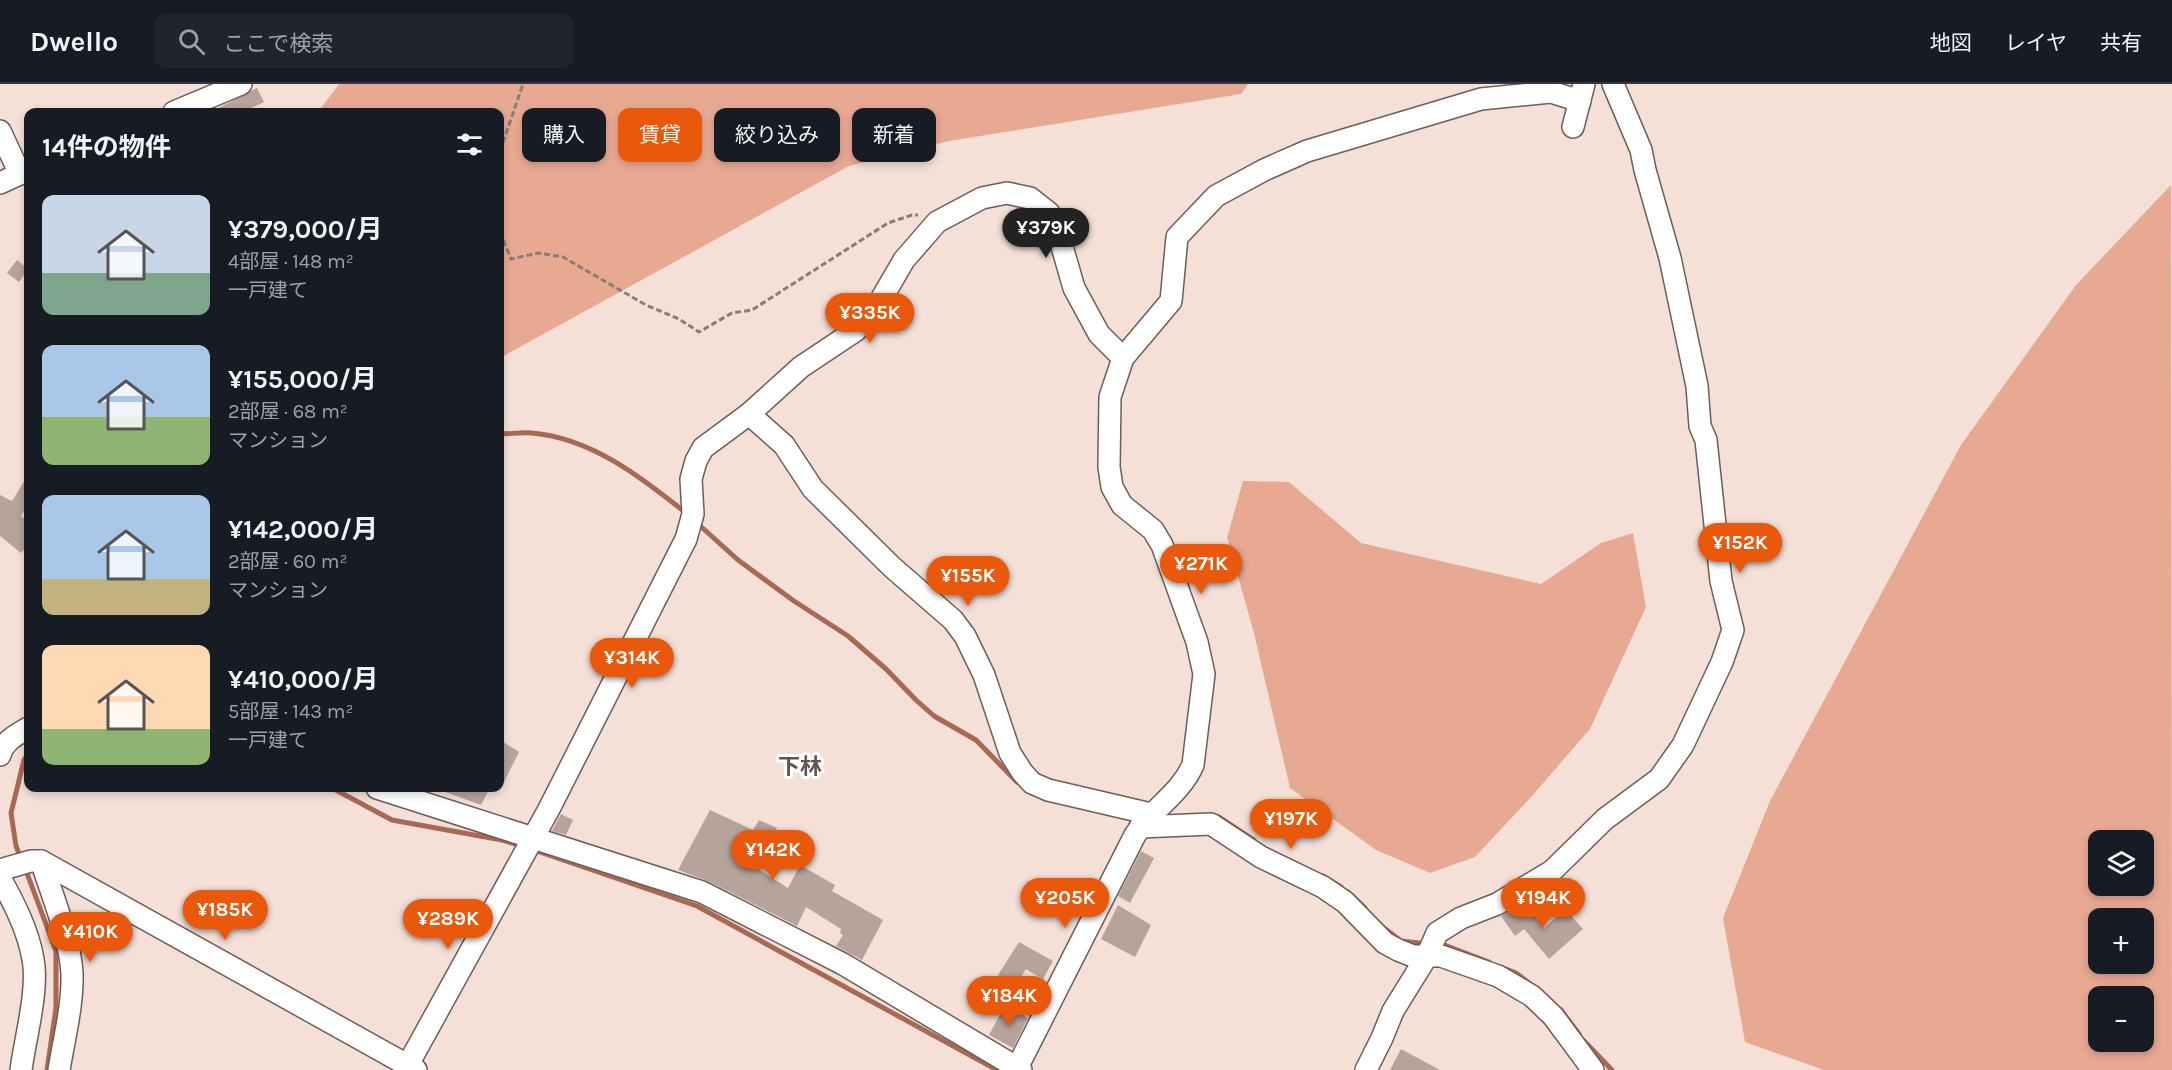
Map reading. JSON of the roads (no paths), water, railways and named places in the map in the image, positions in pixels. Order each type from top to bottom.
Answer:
[{"type":"street","points":[[184,108],[241,84]]},
{"type":"street","points":[[1366,1070],[1392,1011],[1437,933],[1461,918],[1497,904],[1552,872],[1605,819],[1659,779],[1683,745],[1722,662],[1733,630],[1721,581],[1706,440],[1700,426],[1697,386],[1670,258],[1641,150],[1613,84]]},
{"type":"street","points":[[388,792],[528,845],[702,892],[843,964],[1018,1069],[1145,821],[1179,788],[1188,777],[1193,765],[1204,674],[1197,642],[1162,545],[1153,530],[1122,505],[1112,487],[1109,467],[1110,397],[1123,358],[1171,301],[1177,237],[1216,196],[1264,170],[1307,151],[1481,99],[1551,92],[1582,92],[1573,127]]},
{"type":"street","points":[[0,130],[24,172],[0,183]]},
{"type":"street","points":[[17,867],[409,1068],[528,845],[686,539],[691,519],[690,479],[703,448],[750,414],[801,367],[855,331],[872,315],[904,260],[937,222],[982,198],[1007,193],[1030,198],[1049,213],[1059,236],[1074,288],[1099,334],[1123,358]]},
{"type":"street","points":[[750,414],[784,445],[813,489],[892,567],[953,620],[984,675],[1010,753],[1032,783],[1145,821],[1211,824],[1261,857],[1323,887],[1345,902],[1385,942],[1413,956],[1430,948]]},
{"type":"street","points":[[0,755],[12,737],[24,730]]},
{"type":"street","points":[[17,867],[22,920],[34,960],[34,984],[21,1070]]},
{"type":"street","points":[[17,867],[63,926],[72,973],[58,1070]]},
{"type":"street","points":[[1430,948],[1441,956],[1498,976],[1532,996],[1553,1016],[1593,1070]]},
{"type":"waterway","points":[[504,434],[528,433],[554,436],[595,451],[633,473],[686,513]]},
{"type":"waterway","points":[[697,523],[738,560],[794,601],[848,636],[934,716],[976,740],[1017,782]]},
{"type":"waterway","points":[[21,859],[16,846],[11,813],[24,760]]},
{"type":"waterway","points":[[340,792],[392,820],[502,840],[522,846]]},
{"type":"waterway","points":[[1219,817],[1254,840]]},
{"type":"waterway","points":[[531,849],[697,906],[997,1070]]},
{"type":"waterway","points":[[25,868],[56,951],[56,1008],[47,1070]]},
{"type":"waterway","points":[[1323,876],[1341,887]]},
{"type":"waterway","points":[[1348,892],[1365,908]]},
{"type":"waterway","points":[[1384,928],[1401,941],[1427,944]]},
{"type":"waterway","points":[[1439,943],[1489,962]]},
{"type":"waterway","points":[[1501,967],[1516,973],[1529,983]]},
{"type":"waterway","points":[[1561,1010],[1579,1034]]},
{"type":"waterway","points":[[1584,1041],[1612,1070]]},
{"type":"district","name":"下林","points":[[800,766]]}]
